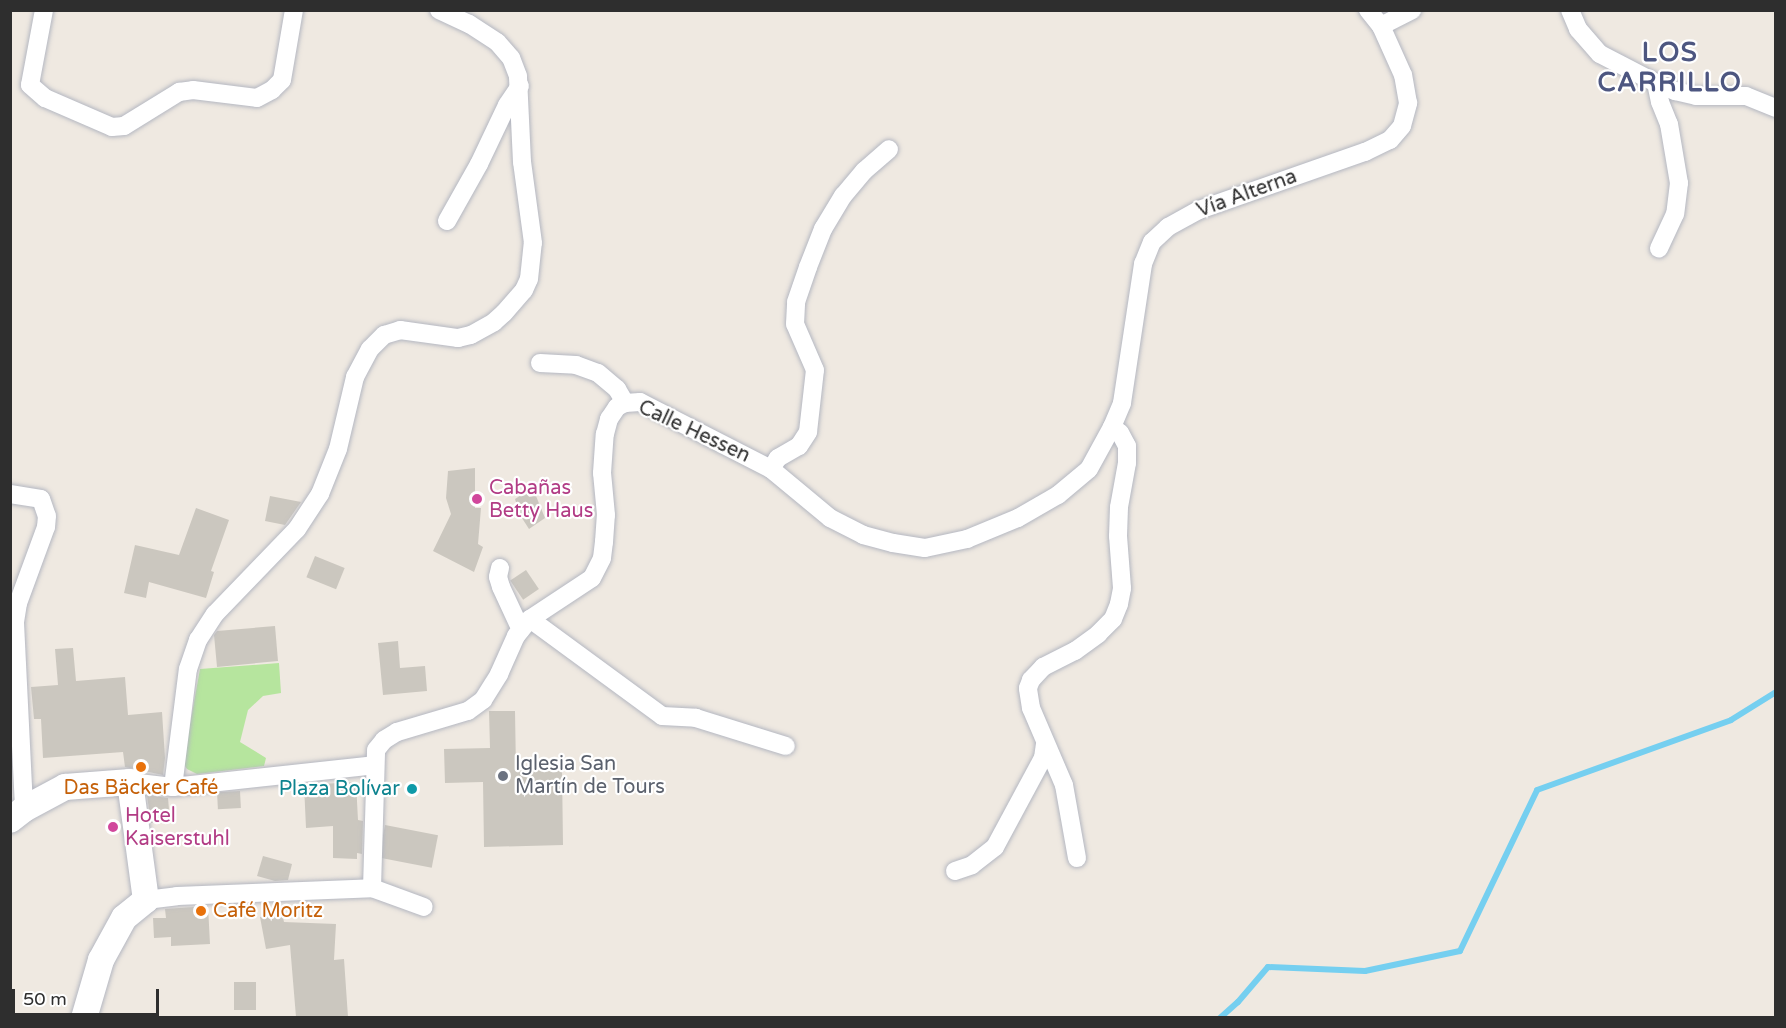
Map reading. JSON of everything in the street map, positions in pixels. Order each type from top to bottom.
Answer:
[{"type":"street","points":[[44,10],[30,85],[45,98],[112,127],[124,126],[179,92],[193,90],[257,98],[272,90],[282,80],[294,10]]},
{"type":"street","points":[[173,787],[188,669],[198,640],[215,614],[297,529],[321,494],[338,449],[355,377],[370,349],[384,335],[400,330],[458,338],[471,335],[494,322],[524,290],[531,269],[533,243],[522,162],[520,86],[511,58],[497,42],[469,24],[439,10]]},
{"type":"street","name":"Vía Alterna","points":[[1112,427],[1122,403],[1143,264],[1152,242],[1168,227],[1199,210],[1365,152],[1390,140],[1402,126],[1408,103],[1403,75],[1381,26],[1368,10]]},
{"type":"street","points":[[1381,26],[1412,10]]},
{"type":"street","points":[[1570,10],[1578,29],[1600,54],[1656,83],[1675,92],[1696,96],[1746,96],[1776,108]]},
{"type":"street","points":[[1656,83],[1660,102],[1669,124],[1679,183],[1675,214],[1659,248]]},
{"type":"street","points":[[447,221],[479,164],[507,105],[520,86]]},
{"type":"street","points":[[771,469],[778,458],[799,446],[808,432],[815,370],[795,324],[796,302],[808,267],[823,229],[843,196],[864,171],[889,149]]},
{"type":"street","points":[[540,363],[576,365],[598,373],[616,389],[625,403]]},
{"type":"street","name":"Calle Hessen","points":[[374,765],[376,750],[384,740],[397,732],[468,711],[483,700],[526,625],[592,578],[602,558],[606,515],[602,473],[605,434],[609,419],[617,407],[625,403],[640,402],[771,469],[830,518],[864,535],[925,548],[967,539],[1018,518],[1059,495],[1089,469],[1112,427]]},
{"type":"street","points":[[1077,858],[1064,785],[1027,696],[1031,680],[1043,667],[1075,651],[1098,634],[1113,619],[1121,597],[1119,507],[1127,464],[1127,446],[1120,433],[1112,427]]},
{"type":"street","points":[[10,494],[41,499],[46,506],[47,516],[46,527],[18,603],[15,622],[17,814],[65,787],[130,782],[173,787],[374,765],[372,888]]},
{"type":"street","points":[[500,568],[498,577],[501,587],[526,625],[662,716],[696,718],[786,746]]},
{"type":"street","points":[[955,871],[972,865],[995,847],[1043,758],[1045,743]]},
{"type":"street","points":[[130,782],[146,900]]},
{"type":"street","points":[[84,1017],[101,960],[124,918],[146,900],[177,896],[372,888],[424,907]]},
{"type":"green space","points":[[279,663],[281,693],[263,696],[248,710],[240,742],[266,758],[264,766],[197,774],[187,769],[183,763],[200,669]]},
{"type":"building","points":[[475,468],[475,508],[481,508],[478,544],[483,547],[474,572],[433,551],[451,514],[446,498],[448,471]]},
{"type":"building","points":[[526,492],[529,497],[536,496],[545,518],[529,529],[520,515],[515,499]]},
{"type":"building","points":[[270,496],[301,502],[285,525],[265,521]]},
{"type":"building","points":[[196,508],[229,520],[211,571],[214,572],[206,598],[149,582],[146,598],[124,593],[135,545],[179,555]]},
{"type":"building","points":[[315,556],[345,568],[336,589],[306,577]]},
{"type":"building","points":[[526,570],[539,589],[523,600],[510,581]]},
{"type":"building","points":[[275,626],[278,661],[217,667],[214,635],[217,631]]},
{"type":"building","points":[[398,641],[400,668],[425,666],[427,691],[383,695],[378,643]]},
{"type":"building","points":[[73,648],[76,681],[125,677],[128,715],[162,712],[165,758],[163,775],[125,767],[123,752],[43,758],[41,719],[34,719],[31,687],[58,685],[55,649]]},
{"type":"building","name":"Iglesia San Martín de Tours","points":[[489,711],[515,711],[516,770],[562,769],[563,845],[484,847],[483,782],[445,783],[444,749],[490,748]]},
{"type":"building","points":[[356,782],[358,820],[363,821],[362,854],[357,853],[357,859],[333,858],[333,826],[306,828],[304,785]]},
{"type":"building","points":[[240,791],[241,808],[218,809],[217,792]]},
{"type":"building","points":[[147,795],[168,798],[170,821],[151,823]]},
{"type":"building","points":[[385,825],[438,835],[432,868],[379,857]]},
{"type":"building","points":[[263,856],[292,864],[288,880],[275,881],[257,876]]},
{"type":"building","points":[[208,906],[210,944],[171,946],[171,937],[154,938],[153,918],[166,918],[165,909]]},
{"type":"building","points":[[282,913],[284,922],[336,924],[334,960],[344,959],[348,1017],[296,1017],[290,945],[266,949],[260,917]]},
{"type":"building","points":[[234,982],[256,982],[256,1010],[234,1010]]},
{"type":"waterway","points":[[1220,1018],[1238,1002],[1268,967],[1365,971],[1460,951],[1537,790],[1731,720],[1776,692]]},
{"type":"place","name":"Cabañas Betty Haus","points":[[477,499]]},
{"type":"place","name":"Das Bäcker Café","points":[[141,767]]},
{"type":"place","name":"Iglesia San Martín de Tours","points":[[503,776]]},
{"type":"place","name":"Plaza Bolívar","points":[[412,789]]},
{"type":"place","name":"Hotel Kaiserstuhl","points":[[113,827]]},
{"type":"place","name":"Café Moritz","points":[[201,911]]},
{"type":"district","name":"LOS CARRILLO","points":[[1670,68]]}]
